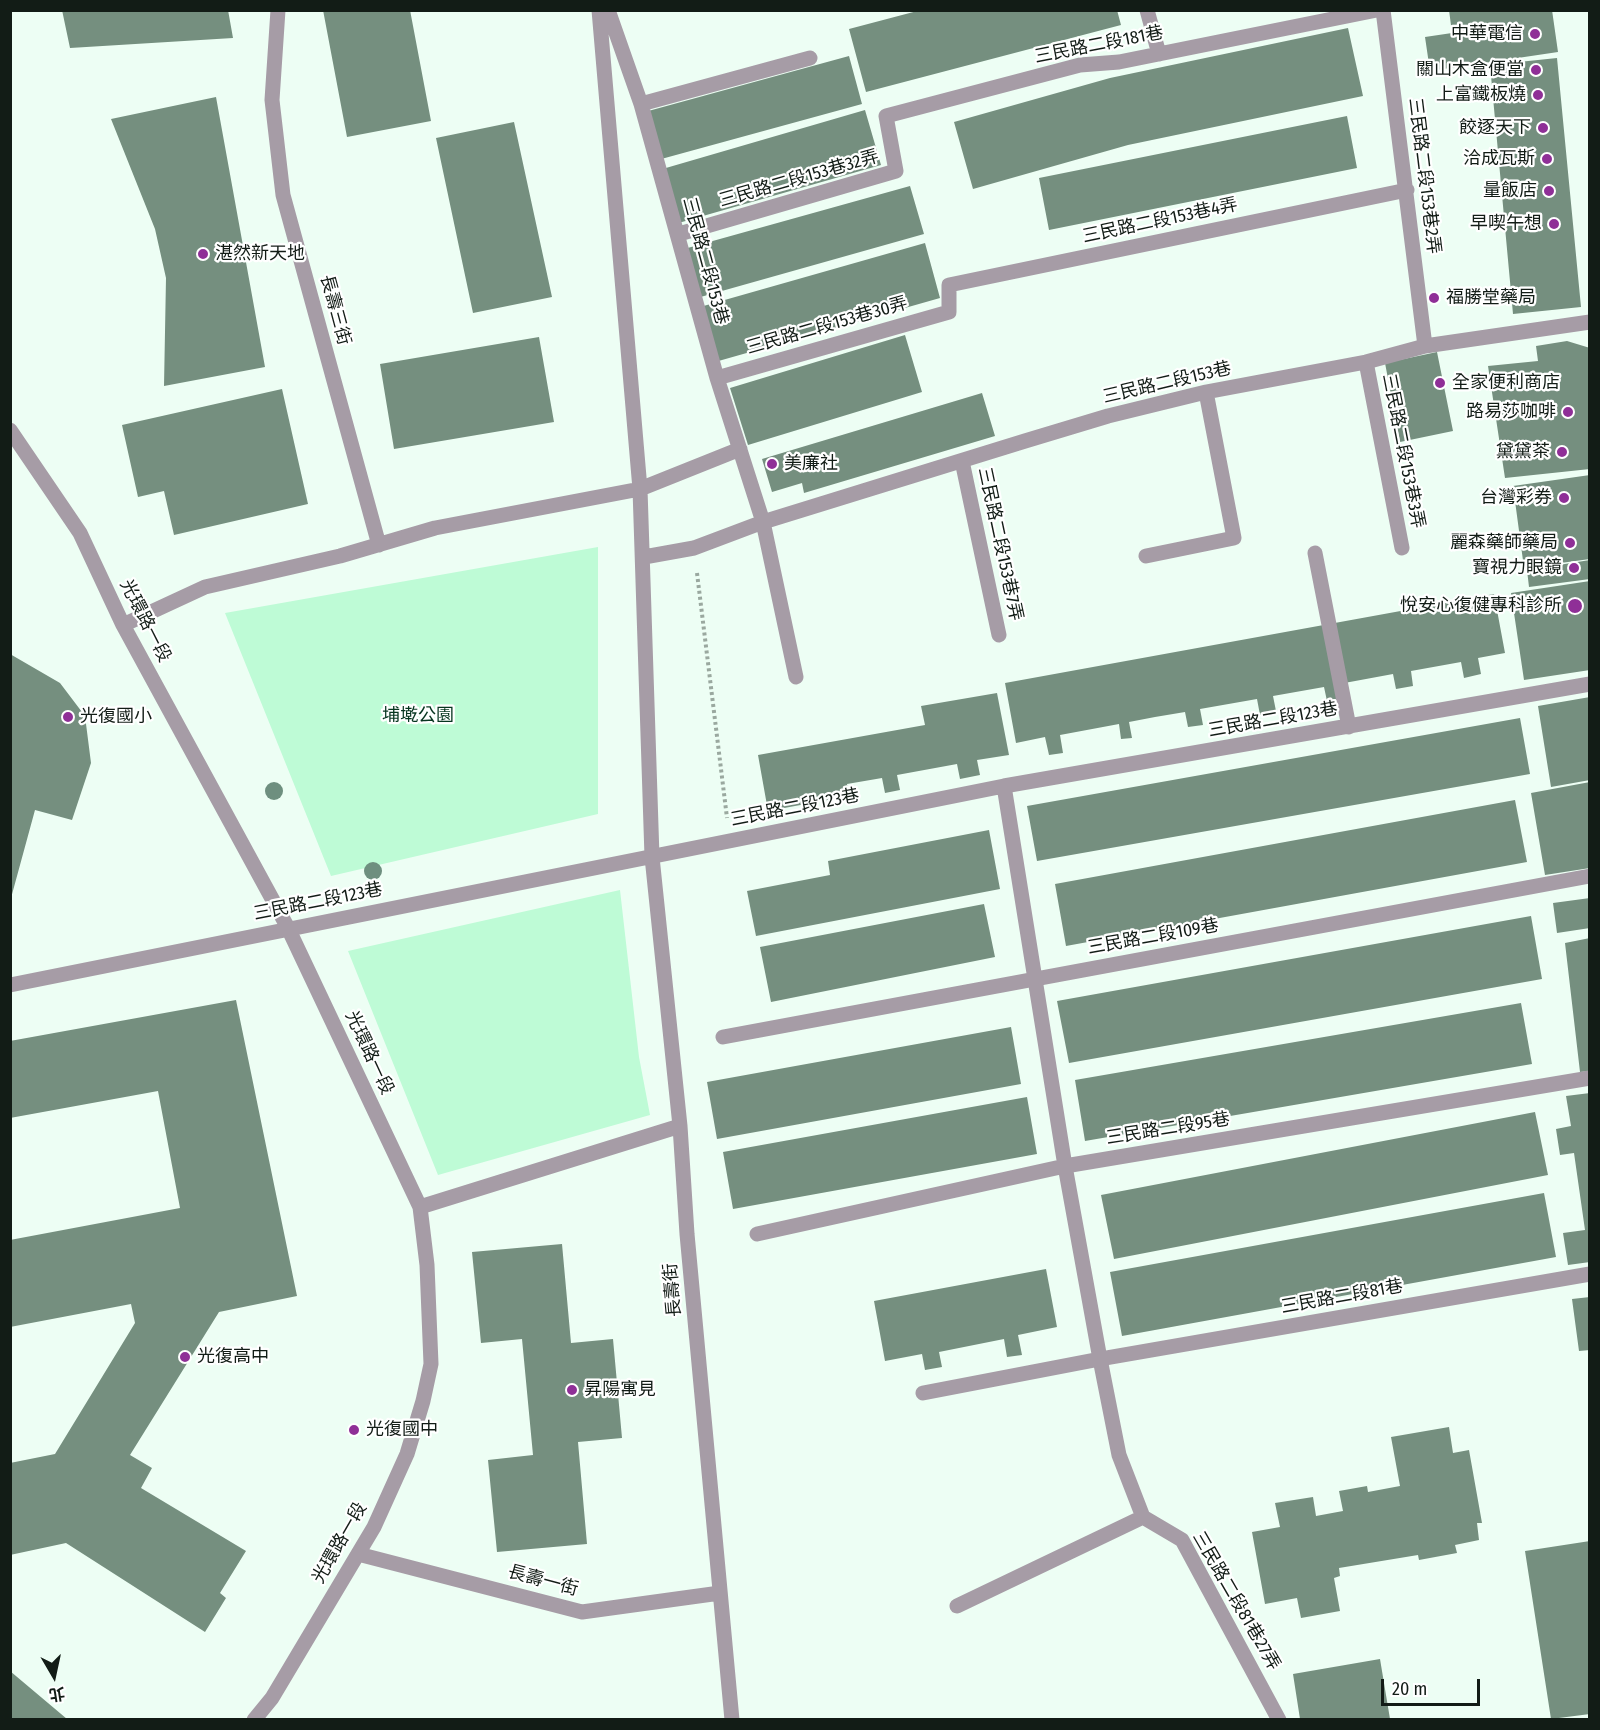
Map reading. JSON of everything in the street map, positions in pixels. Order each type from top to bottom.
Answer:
[{"type":"street","name":"長壽三街","points":[[278,10],[272,100],[283,195],[379,545]]},
{"type":"street","name":"長壽街","points":[[599,10],[640,489],[652,857],[680,1126],[687,1234],[732,1719]]},
{"type":"street","name":"三民路二段153巷","points":[[608,10],[641,104],[679,234],[717,378],[763,522]]},
{"type":"street","points":[[1147,10],[1159,54]]},
{"type":"street","name":"三民路二段181巷","points":[[896,171],[886,116],[1080,65],[1119,62],[1377,10]]},
{"type":"street","name":"三民路二段153巷2弄","points":[[1383,10],[1425,346]]},
{"type":"street","points":[[641,104],[810,58]]},
{"type":"street","name":"三民路二段153巷32弄","points":[[679,234],[896,171]]},
{"type":"street","name":"三民路二段153巷4弄","points":[[949,312],[949,285],[1407,190]]},
{"type":"street","name":"三民路二段153巷30弄","points":[[717,378],[949,312]]},
{"type":"street","name":"三民路二段153巷","points":[[644,557],[694,548],[763,522],[1108,416],[1206,392],[1366,362],[1425,346],[1590,322]]},
{"type":"street","name":"三民路二段153巷3弄","points":[[1366,362],[1402,548]]},
{"type":"street","points":[[1146,556],[1234,538],[1206,392]]},
{"type":"street","name":"光環路一段","points":[[10,430],[80,533],[123,625],[288,928],[420,1207],[427,1265],[431,1364],[423,1401],[406,1454],[374,1527],[272,1698],[254,1719]]},
{"type":"street","points":[[123,625],[206,587],[379,545],[435,528],[640,489],[740,449]]},
{"type":"street","name":"三民路二段153巷7弄","points":[[962,461],[999,635]]},
{"type":"street","points":[[763,522],[796,677]]},
{"type":"street","points":[[1314,553],[1349,727]]},
{"type":"street","name":"三民路二段123巷","points":[[10,985],[1004,786],[1590,684]]},
{"type":"street","points":[[957,1606],[1143,1517],[1119,1455],[1100,1359],[1065,1166],[1004,786]]},
{"type":"street","name":"三民路二段109巷","points":[[723,1037],[1590,876]]},
{"type":"street","name":"三民路二段95巷","points":[[757,1234],[1065,1166],[1590,1078]]},
{"type":"street","points":[[420,1207],[680,1126]]},
{"type":"street","name":"三民路二段81巷","points":[[923,1393],[1100,1359],[1590,1274]]},
{"type":"street","name":"三民路二段81巷27弄","points":[[1143,1517],[1182,1540],[1279,1719]]},
{"type":"street","name":"長壽一街","points":[[358,1554],[582,1612],[720,1593]]},
{"type":"path","points":[[694,548],[730,840]]},
{"type":"green space","name":"埔墘公園","points":[[598,547],[598,814],[331,876],[225,613]]},
{"type":"green space","points":[[620,890],[639,1057],[650,1115],[438,1175],[348,951]]},
{"type":"building","points":[[62,10],[228,10],[233,38],[70,48]]},
{"type":"building","points":[[323,10],[410,10],[431,121],[347,137]]},
{"type":"building","points":[[921,10],[1117,10],[1121,25],[866,92],[849,29]]},
{"type":"building","points":[[1449,10],[1552,10],[1558,52],[1430,71],[1425,37],[1452,33]]},
{"type":"building","points":[[1348,28],[1363,96],[1128,145],[973,189],[954,122],[1110,78]]},
{"type":"building","points":[[849,56],[862,104],[654,161],[641,113]]},
{"type":"building","points":[[1557,58],[1581,307],[1513,314],[1490,65]]},
{"type":"building","name":"湛然新天地","points":[[216,97],[265,367],[164,386],[166,278],[155,229],[111,119]]},
{"type":"building","points":[[865,110],[881,165],[675,224],[659,170]]},
{"type":"building","points":[[1347,116],[1357,168],[1049,230],[1039,178]]},
{"type":"building","points":[[514,122],[552,297],[473,313],[436,138]]},
{"type":"building","points":[[910,186],[924,234],[697,298],[684,249]]},
{"type":"building","points":[[925,243],[940,298],[715,362],[700,307]]},
{"type":"building","points":[[905,335],[922,392],[748,445],[730,388]]},
{"type":"building","points":[[539,337],[554,422],[394,449],[380,364]]},
{"type":"building","points":[[1567,341],[1590,348],[1590,469],[1505,478],[1488,366],[1538,361],[1536,346]]},
{"type":"building","points":[[1437,352],[1453,431],[1400,442],[1385,363]]},
{"type":"building","points":[[282,389],[308,504],[174,535],[164,491],[138,497],[122,425]]},
{"type":"building","points":[[982,393],[995,436],[804,493],[802,483],[772,492],[762,459]]},
{"type":"building","points":[[1590,475],[1590,559],[1524,568],[1513,486]]},
{"type":"building","points":[[1590,560],[1590,579],[1529,587],[1527,570]]},
{"type":"building","points":[[1590,581],[1590,670],[1524,680],[1511,593]]},
{"type":"building","points":[[1494,594],[1505,653],[1478,658],[1481,674],[1464,678],[1461,662],[1411,671],[1413,686],[1396,689],[1393,674],[1339,684],[1342,698],[1327,701],[1324,687],[1273,696],[1276,711],[1260,715],[1257,699],[1200,709],[1203,725],[1188,727],[1185,712],[1155,717],[1129,722],[1132,738],[1121,739],[1119,724],[1060,735],[1063,753],[1049,755],[1045,737],[1016,743],[1005,683]]},
{"type":"building","points":[[10,654],[60,683],[85,716],[91,763],[72,820],[35,810],[11,898]]},
{"type":"building","points":[[997,693],[1009,755],[977,760],[980,775],[960,779],[957,764],[897,775],[900,790],[885,793],[882,778],[847,784],[849,796],[768,811],[758,755],[925,725],[921,706]]},
{"type":"building","points":[[1590,697],[1590,780],[1551,787],[1538,706]]},
{"type":"building","points":[[1520,718],[1530,774],[1037,861],[1027,806]]},
{"type":"building","points":[[1590,782],[1590,868],[1545,875],[1531,793]]},
{"type":"building","points":[[1515,800],[1527,862],[1066,946],[1055,884]]},
{"type":"building","points":[[989,830],[1000,889],[756,936],[747,891],[830,875],[828,861]]},
{"type":"building","points":[[1590,898],[1590,928],[1557,933],[1553,903]]},
{"type":"building","points":[[984,904],[995,957],[771,1002],[760,947]]},
{"type":"building","points":[[1531,916],[1542,979],[1069,1063],[1057,1001]]},
{"type":"building","points":[[1590,938],[1590,1071],[1580,1072],[1565,943]]},
{"type":"building","points":[[236,1000],[297,1296],[219,1312],[130,1455],[152,1468],[141,1488],[246,1551],[220,1593],[226,1598],[205,1632],[66,1543],[10,1555],[10,1463],[55,1454],[135,1323],[131,1304],[10,1327],[10,1240],[180,1208],[158,1091],[10,1118],[10,1041]]},
{"type":"building","points":[[1521,1003],[1532,1064],[1085,1141],[1075,1080]]},
{"type":"building","points":[[1011,1027],[1021,1084],[717,1139],[707,1082]]},
{"type":"building","points":[[1590,1093],[1590,1262],[1568,1265],[1563,1233],[1585,1230],[1574,1153],[1560,1155],[1556,1129],[1571,1126],[1566,1096]]},
{"type":"building","points":[[1027,1097],[1037,1154],[733,1209],[723,1152]]},
{"type":"building","points":[[1535,1112],[1548,1175],[1114,1259],[1101,1195]]},
{"type":"building","points":[[1544,1193],[1556,1257],[1122,1336],[1110,1272]]},
{"type":"building","name":"昇陽寓見","points":[[562,1244],[571,1343],[613,1339],[622,1438],[578,1442],[587,1544],[497,1552],[488,1460],[533,1455],[522,1339],[481,1343],[472,1252]]},
{"type":"building","points":[[1046,1269],[1057,1327],[1018,1335],[1022,1355],[1007,1357],[1004,1339],[939,1352],[942,1367],[925,1370],[922,1354],[885,1361],[874,1301]]},
{"type":"building","points":[[1590,1297],[1590,1350],[1579,1351],[1572,1299]]},
{"type":"building","points":[[1449,1427],[1453,1453],[1469,1450],[1482,1523],[1477,1523],[1479,1540],[1455,1545],[1457,1553],[1419,1560],[1418,1555],[1339,1568],[1340,1576],[1334,1578],[1340,1611],[1301,1618],[1297,1598],[1265,1604],[1252,1532],[1280,1527],[1275,1503],[1313,1497],[1316,1516],[1343,1511],[1339,1491],[1367,1486],[1368,1492],[1400,1486],[1391,1437]]},
{"type":"building","points":[[1590,1541],[1590,1714],[1551,1719],[1525,1551]]},
{"type":"building","points":[[1380,1659],[1390,1719],[1300,1719],[1293,1674]]},
{"type":"building","points":[[10,1671],[67,1719],[10,1719]]},
{"type":"place","name":"中華電信","points":[[1535,34]]},
{"type":"place","name":"關山木盒便當","points":[[1536,70]]},
{"type":"place","name":"上富鐵板燒","points":[[1538,95]]},
{"type":"place","name":"餃逐天下","points":[[1543,128]]},
{"type":"place","name":"洽成瓦斯","points":[[1547,159]]},
{"type":"place","name":"量飯店","points":[[1549,191]]},
{"type":"place","name":"早喫午想","points":[[1554,224]]},
{"type":"place","name":"湛然新天地","points":[[203,254]]},
{"type":"place","name":"福勝堂藥局","points":[[1434,298]]},
{"type":"place","name":"全家便利商店","points":[[1440,383]]},
{"type":"place","name":"路易莎咖啡","points":[[1568,412]]},
{"type":"place","name":"黛黛茶","points":[[1562,452]]},
{"type":"place","name":"美廉社","points":[[772,464]]},
{"type":"place","name":"台灣彩券","points":[[1564,498]]},
{"type":"place","name":"麗森藥師藥局","points":[[1570,543]]},
{"type":"place","name":"寶視力眼鏡","points":[[1574,568]]},
{"type":"place","name":"悅安心復健專科診所","points":[[1575,606]]},
{"type":"place","name":"光復國小","points":[[68,717]]},
{"type":"place","name":"光復高中","points":[[185,1357]]},
{"type":"place","name":"昇陽寓見","points":[[572,1390]]},
{"type":"place","name":"光復國中","points":[[354,1430]]}]
